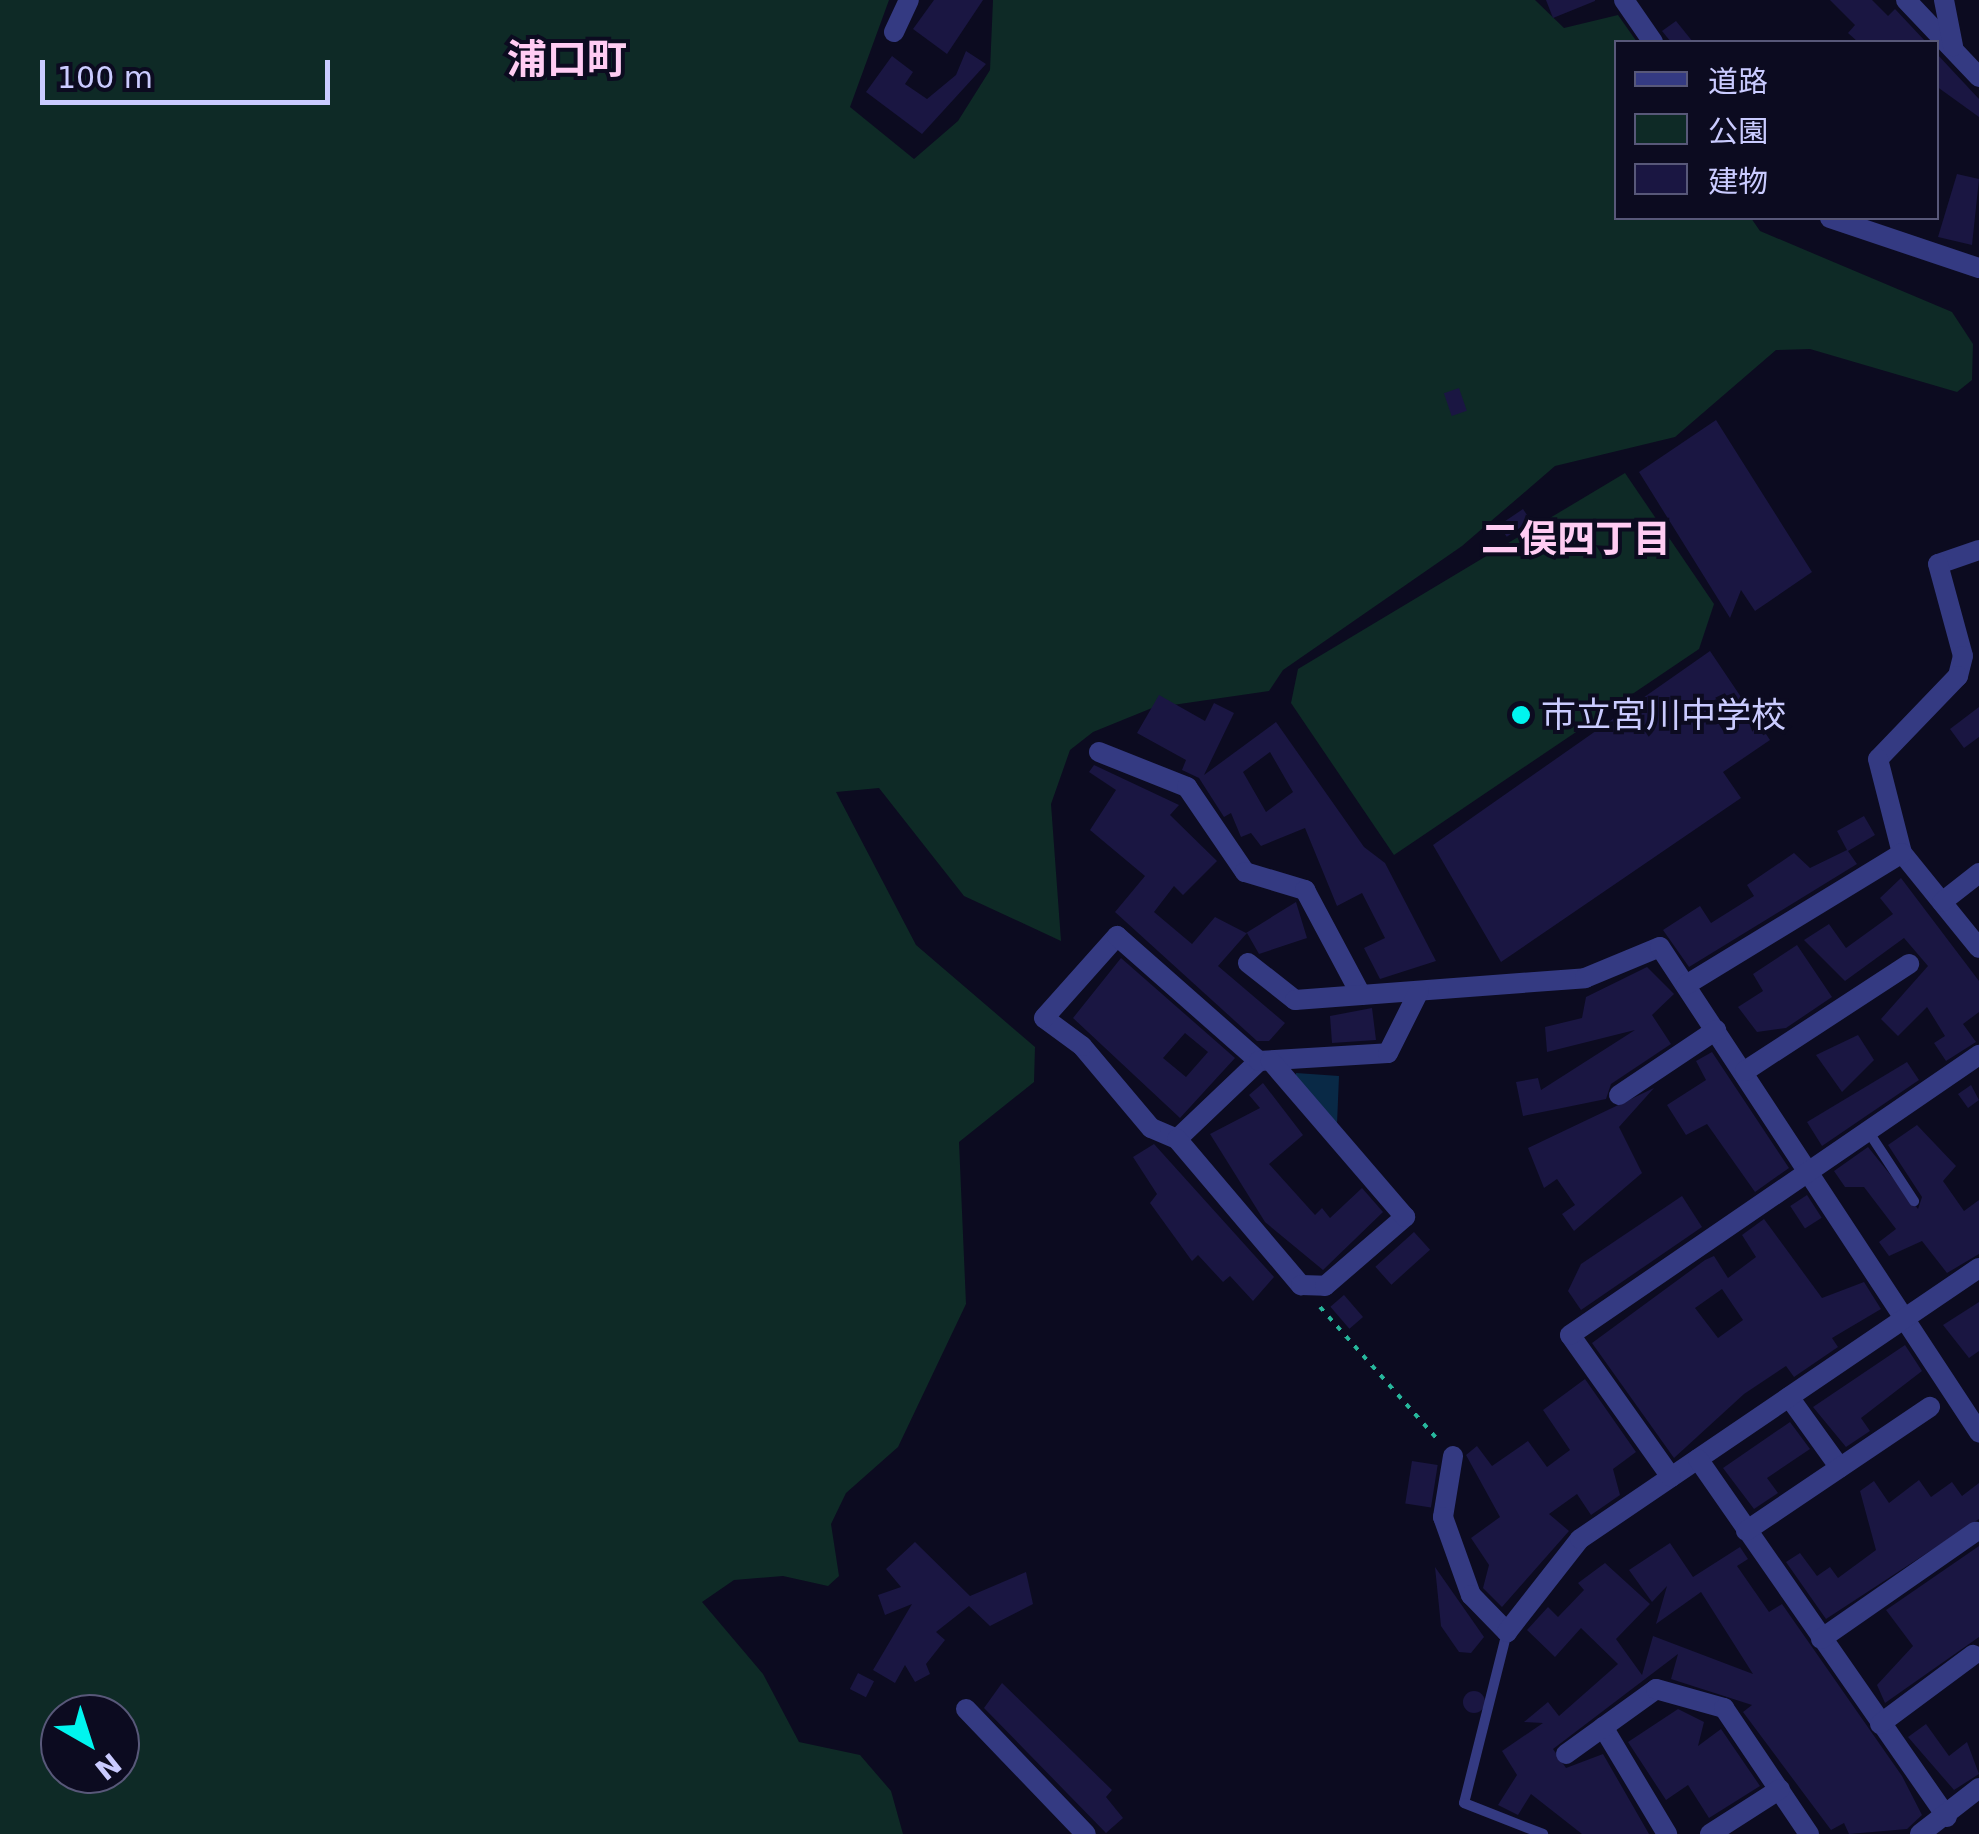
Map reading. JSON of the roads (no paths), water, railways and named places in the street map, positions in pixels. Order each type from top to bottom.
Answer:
[{"type":"street","points":[[894,32],[909,0]]},
{"type":"street","points":[[1624,0],[1653,40]]},
{"type":"street","points":[[1906,0],[1954,46],[1979,77]]},
{"type":"street","points":[[1944,0],[1954,46]]},
{"type":"street","points":[[1836,220],[1979,268]]},
{"type":"street","points":[[1979,550],[1938,564],[1963,656],[1958,676],[1878,759],[1902,853],[1979,948]]},
{"type":"street","points":[[1099,752],[1186,788],[1244,872],[1305,890],[1362,996]]},
{"type":"street","points":[[1686,985],[1902,853]]},
{"type":"street","points":[[1942,902],[1979,873]]},
{"type":"street","points":[[1116,936],[1265,1061],[1405,1217],[1325,1286],[1301,1285],[1177,1139],[1151,1128],[1082,1046],[1044,1018],[1116,936]]},
{"type":"street","points":[[1248,964],[1295,1000],[1585,978],[1660,947],[1910,1315],[1979,1432]]},
{"type":"street","points":[[1744,1071],[1909,964]]},
{"type":"street","points":[[1177,1139],[1265,1061],[1388,1053],[1419,991]]},
{"type":"street","points":[[1619,1095],[1716,1030]]},
{"type":"street","points":[[1671,1477],[1570,1335],[1810,1166],[1979,1055]]},
{"type":"street","points":[[1453,1456],[1443,1517],[1471,1595],[1507,1632],[1572,1546],[1979,1268]]},
{"type":"street","points":[[1790,1397],[1840,1468]]},
{"type":"street","points":[[1746,1531],[1930,1406]]},
{"type":"street","points":[[1698,1459],[1947,1817]]},
{"type":"street","points":[[1821,1639],[1976,1532]]},
{"type":"street","points":[[1880,1724],[1973,1655]]},
{"type":"street","points":[[1566,1754],[1656,1690],[1724,1708],[1808,1834]]},
{"type":"street","points":[[966,1709],[1086,1834]]},
{"type":"street","points":[[1603,1727],[1667,1834]]},
{"type":"street","points":[[1920,1834],[1947,1817],[1979,1788]]},
{"type":"street","points":[[1710,1834],[1780,1789]]},
{"type":"lane","points":[[1867,1129],[1914,1201]]},
{"type":"lane","points":[[1507,1632],[1464,1802],[1542,1834]]},
{"type":"water","points":[[1296,1073],[1339,1076],[1337,1124],[1296,1081]]},
{"type":"place","name":"市立宮川中学校","points":[[1521,715]]},
{"type":"district","name":"浦口町","points":[[567,59]]},
{"type":"district","name":"二俣四丁目","points":[[1576,540]]}]
